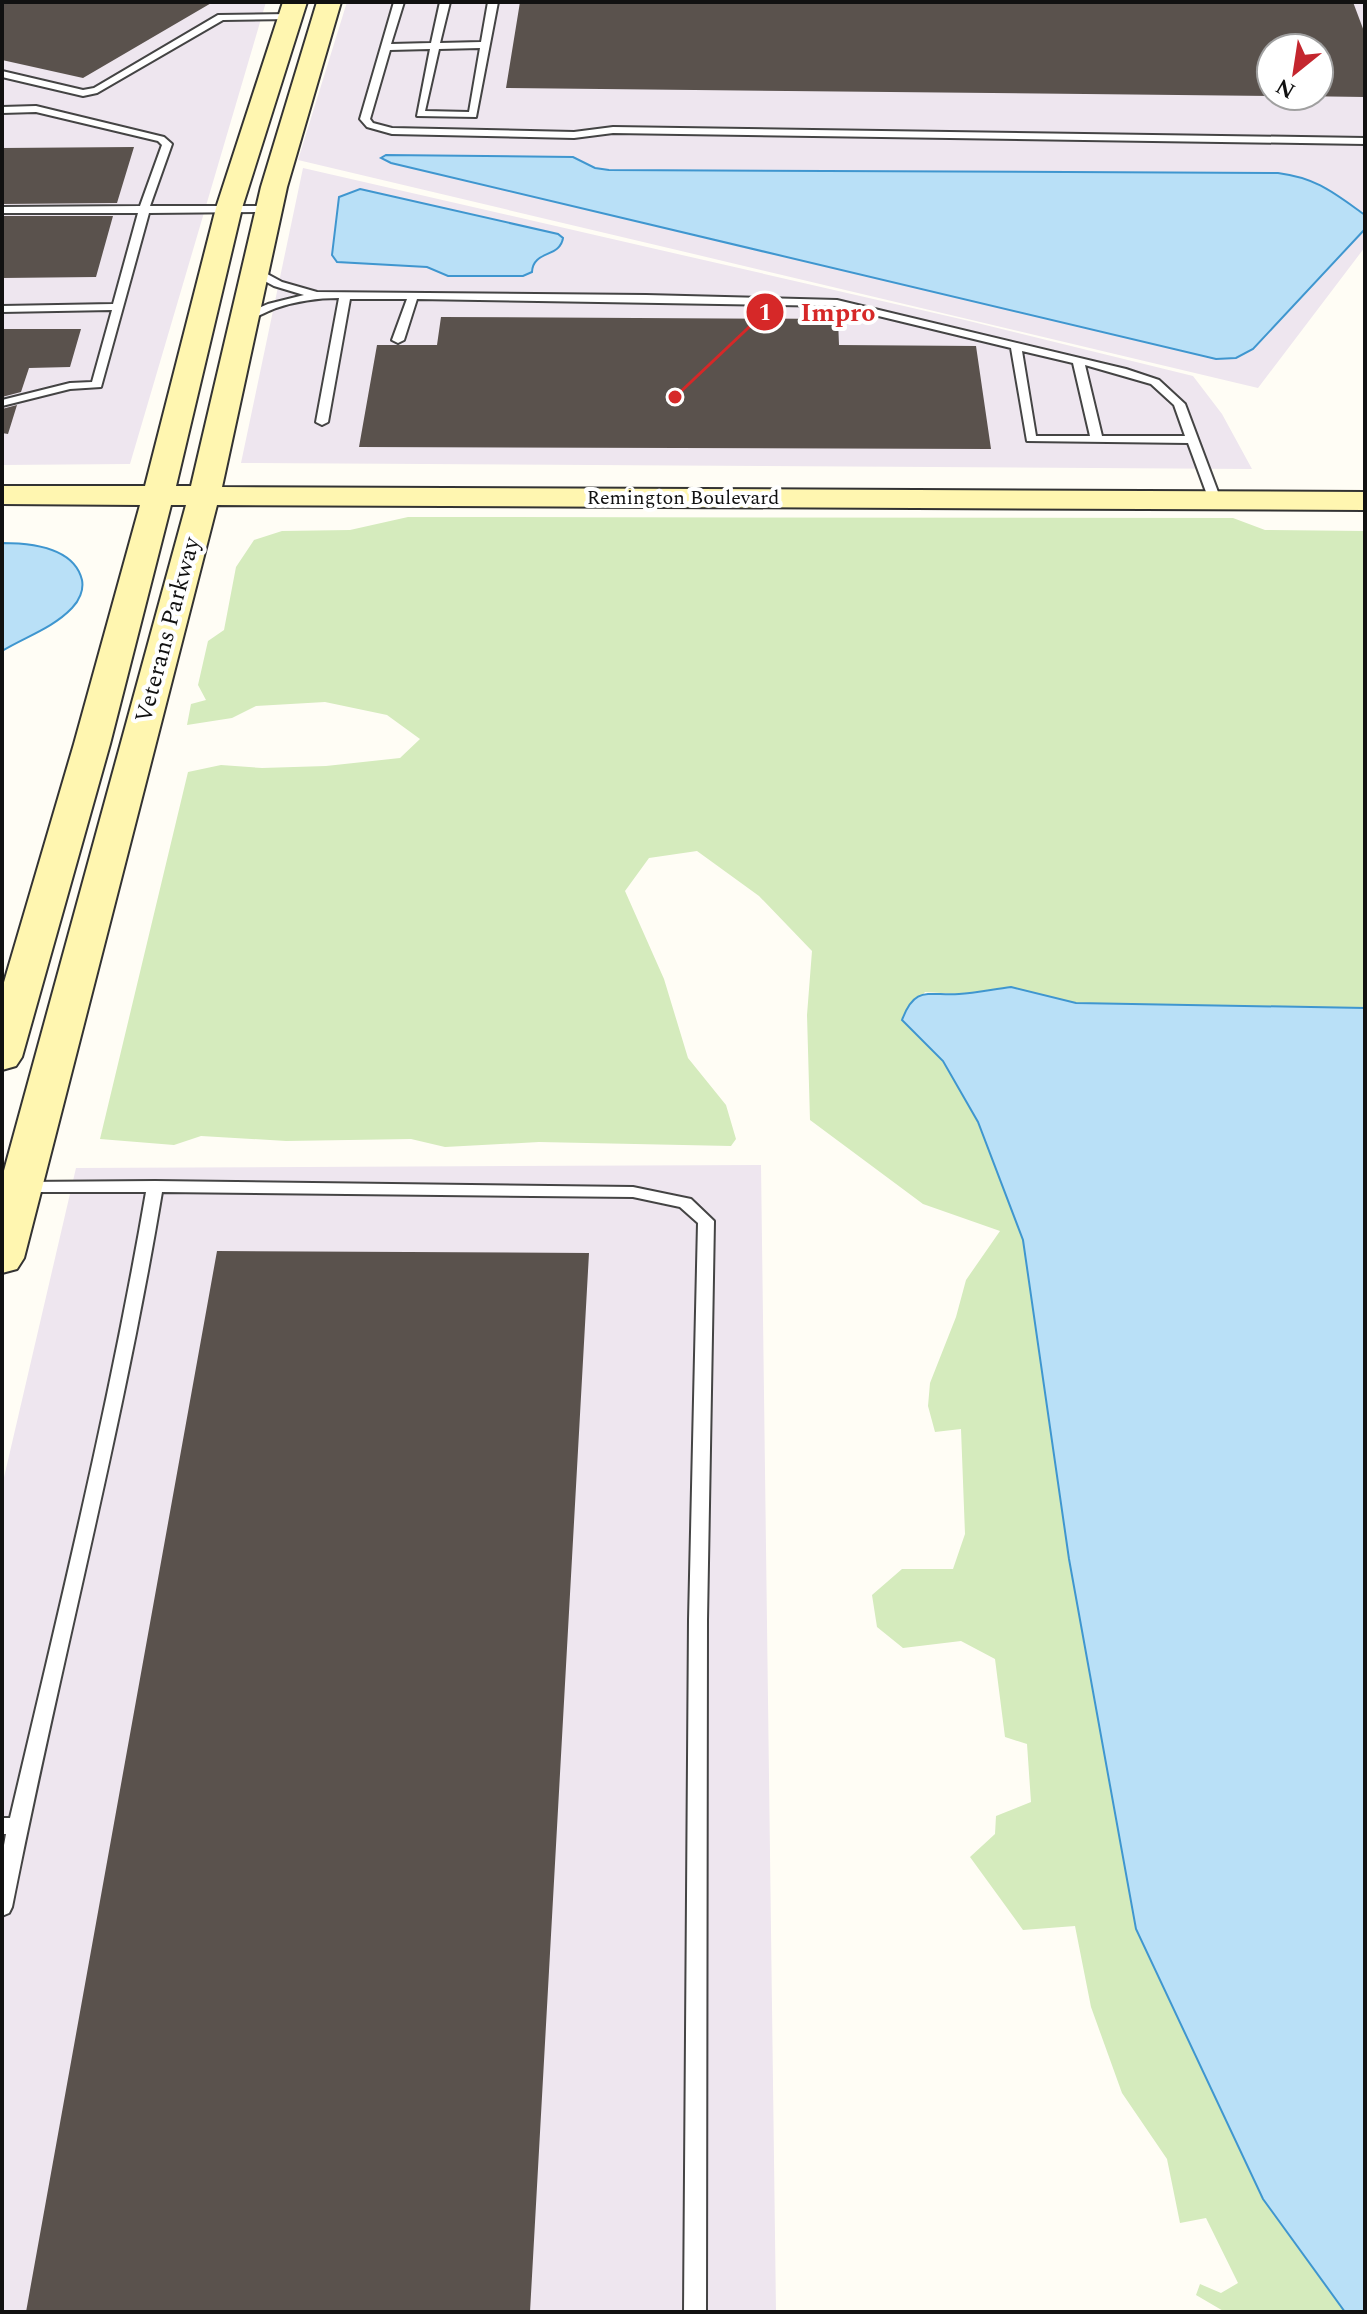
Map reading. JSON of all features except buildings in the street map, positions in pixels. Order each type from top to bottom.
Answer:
[{"type":"main road","name":"Veterans Parkway","points":[[2,1258],[206,486],[269,209],[329,2]]},
{"type":"main road","name":"Veterans Parkway","points":[[2,1057],[92,744],[161,486],[229,208],[292,10]]},
{"type":"main road","name":"Remington Boulevard","points":[[2,475],[161,486]]},
{"type":"main road","name":"Remington Boulevard","points":[[1212,490],[1365,479]]},
{"type":"main road","name":"Remington Boulevard","points":[[2,495],[161,486],[1212,490],[1365,501]]},
{"type":"lane","points":[[227,17],[232,2]]},
{"type":"lane","points":[[399,2],[365,119],[370,125],[392,131],[574,135],[613,130],[1365,141]]},
{"type":"lane","points":[[445,2],[420,114],[473,115],[493,2]]},
{"type":"lane","points":[[2,74],[83,93],[97,90],[221,17],[292,10]]},
{"type":"lane","points":[[385,47],[485,45]]},
{"type":"lane","points":[[2,110],[36,109],[161,139],[167,144],[145,207],[97,385],[70,386],[2,403]]},
{"type":"lane","points":[[2,210],[145,207],[269,209]]},
{"type":"lane","points":[[254,271],[278,284],[317,295]]},
{"type":"lane","points":[[244,318],[272,306],[317,295],[837,303],[1155,382],[1179,404],[1212,490]]},
{"type":"lane","points":[[322,422],[345,295]]},
{"type":"lane","points":[[398,340],[413,296]]},
{"type":"lane","points":[[2,309],[118,307]]},
{"type":"lane","points":[[1016,345],[1031,439],[1194,440]]},
{"type":"lane","points":[[1078,361],[1097,440]]},
{"type":"lane","points":[[2,1907],[10,1826],[110,1419],[141,1273],[155,1186]]},
{"type":"lane","points":[[21,1187],[633,1192],[685,1203],[706,1221],[698,1636],[695,2312]]},
{"type":"shaded area","points":[[2,2],[266,2],[130,464],[2,465]]},
{"type":"shaded area","points":[[347,2],[1365,2],[1365,247],[1258,388],[298,160]]},
{"type":"shaded area","points":[[303,168],[965,320],[1193,376],[1222,414],[1252,469],[241,463]]},
{"type":"shaded area","points":[[761,1165],[776,2312],[2,2312],[2,1486],[76,1168]]},
{"type":"green space","points":[[408,517],[1233,518],[1265,530],[1365,531],[1365,1008],[1076,1003],[1011,987],[958,994],[925,992],[902,1020],[943,1061],[978,1123],[1023,1240],[1069,1559],[1263,2199],[1345,2312],[1225,2312],[1196,2295],[1200,2284],[1221,2293],[1238,2283],[1206,2218],[1180,2223],[1167,2159],[1122,2093],[1091,2007],[1075,1926],[1023,1930],[970,1857],[995,1834],[996,1816],[1031,1802],[1027,1744],[1005,1737],[995,1659],[961,1641],[903,1648],[877,1627],[872,1595],[902,1569],[953,1569],[965,1534],[961,1429],[935,1432],[928,1406],[930,1383],[956,1317],[966,1280],[1000,1231],[923,1204],[810,1120],[807,1015],[812,951],[759,896],[697,851],[649,858],[625,891],[664,979],[688,1058],[726,1105],[736,1139],[731,1146],[539,1142],[445,1147],[411,1139],[286,1141],[201,1136],[174,1145],[100,1139],[188,772],[221,765],[262,768],[326,766],[400,758],[420,739],[387,715],[325,702],[256,706],[232,718],[187,725],[191,704],[206,700],[198,685],[208,641],[224,630],[236,567],[254,540],[282,531],[350,530]]},
{"type":"water","points":[[386,155],[573,157],[595,168],[609,170],[1278,173],[1304,179],[1334,193],[1365,215],[1365,229],[1253,349],[1236,358],[1216,359],[391,163],[381,158]]},
{"type":"water","points":[[360,189],[558,234],[563,238],[557,249],[537,260],[532,272],[523,276],[448,276],[427,267],[337,262],[332,255],[339,197]]},
{"type":"water","points":[[2,543],[38,546],[61,554],[77,569],[82,580],[82,591],[75,605],[48,627],[2,651]]},
{"type":"water","points":[[1011,987],[1076,1003],[1365,1008],[1365,2312],[1345,2312],[1263,2199],[1136,1929],[1069,1559],[1023,1240],[978,1122],[943,1061],[902,1020],[912,1001],[924,995]]},
{"type":"place","name":"Impro","points":[[675,397]]}]
